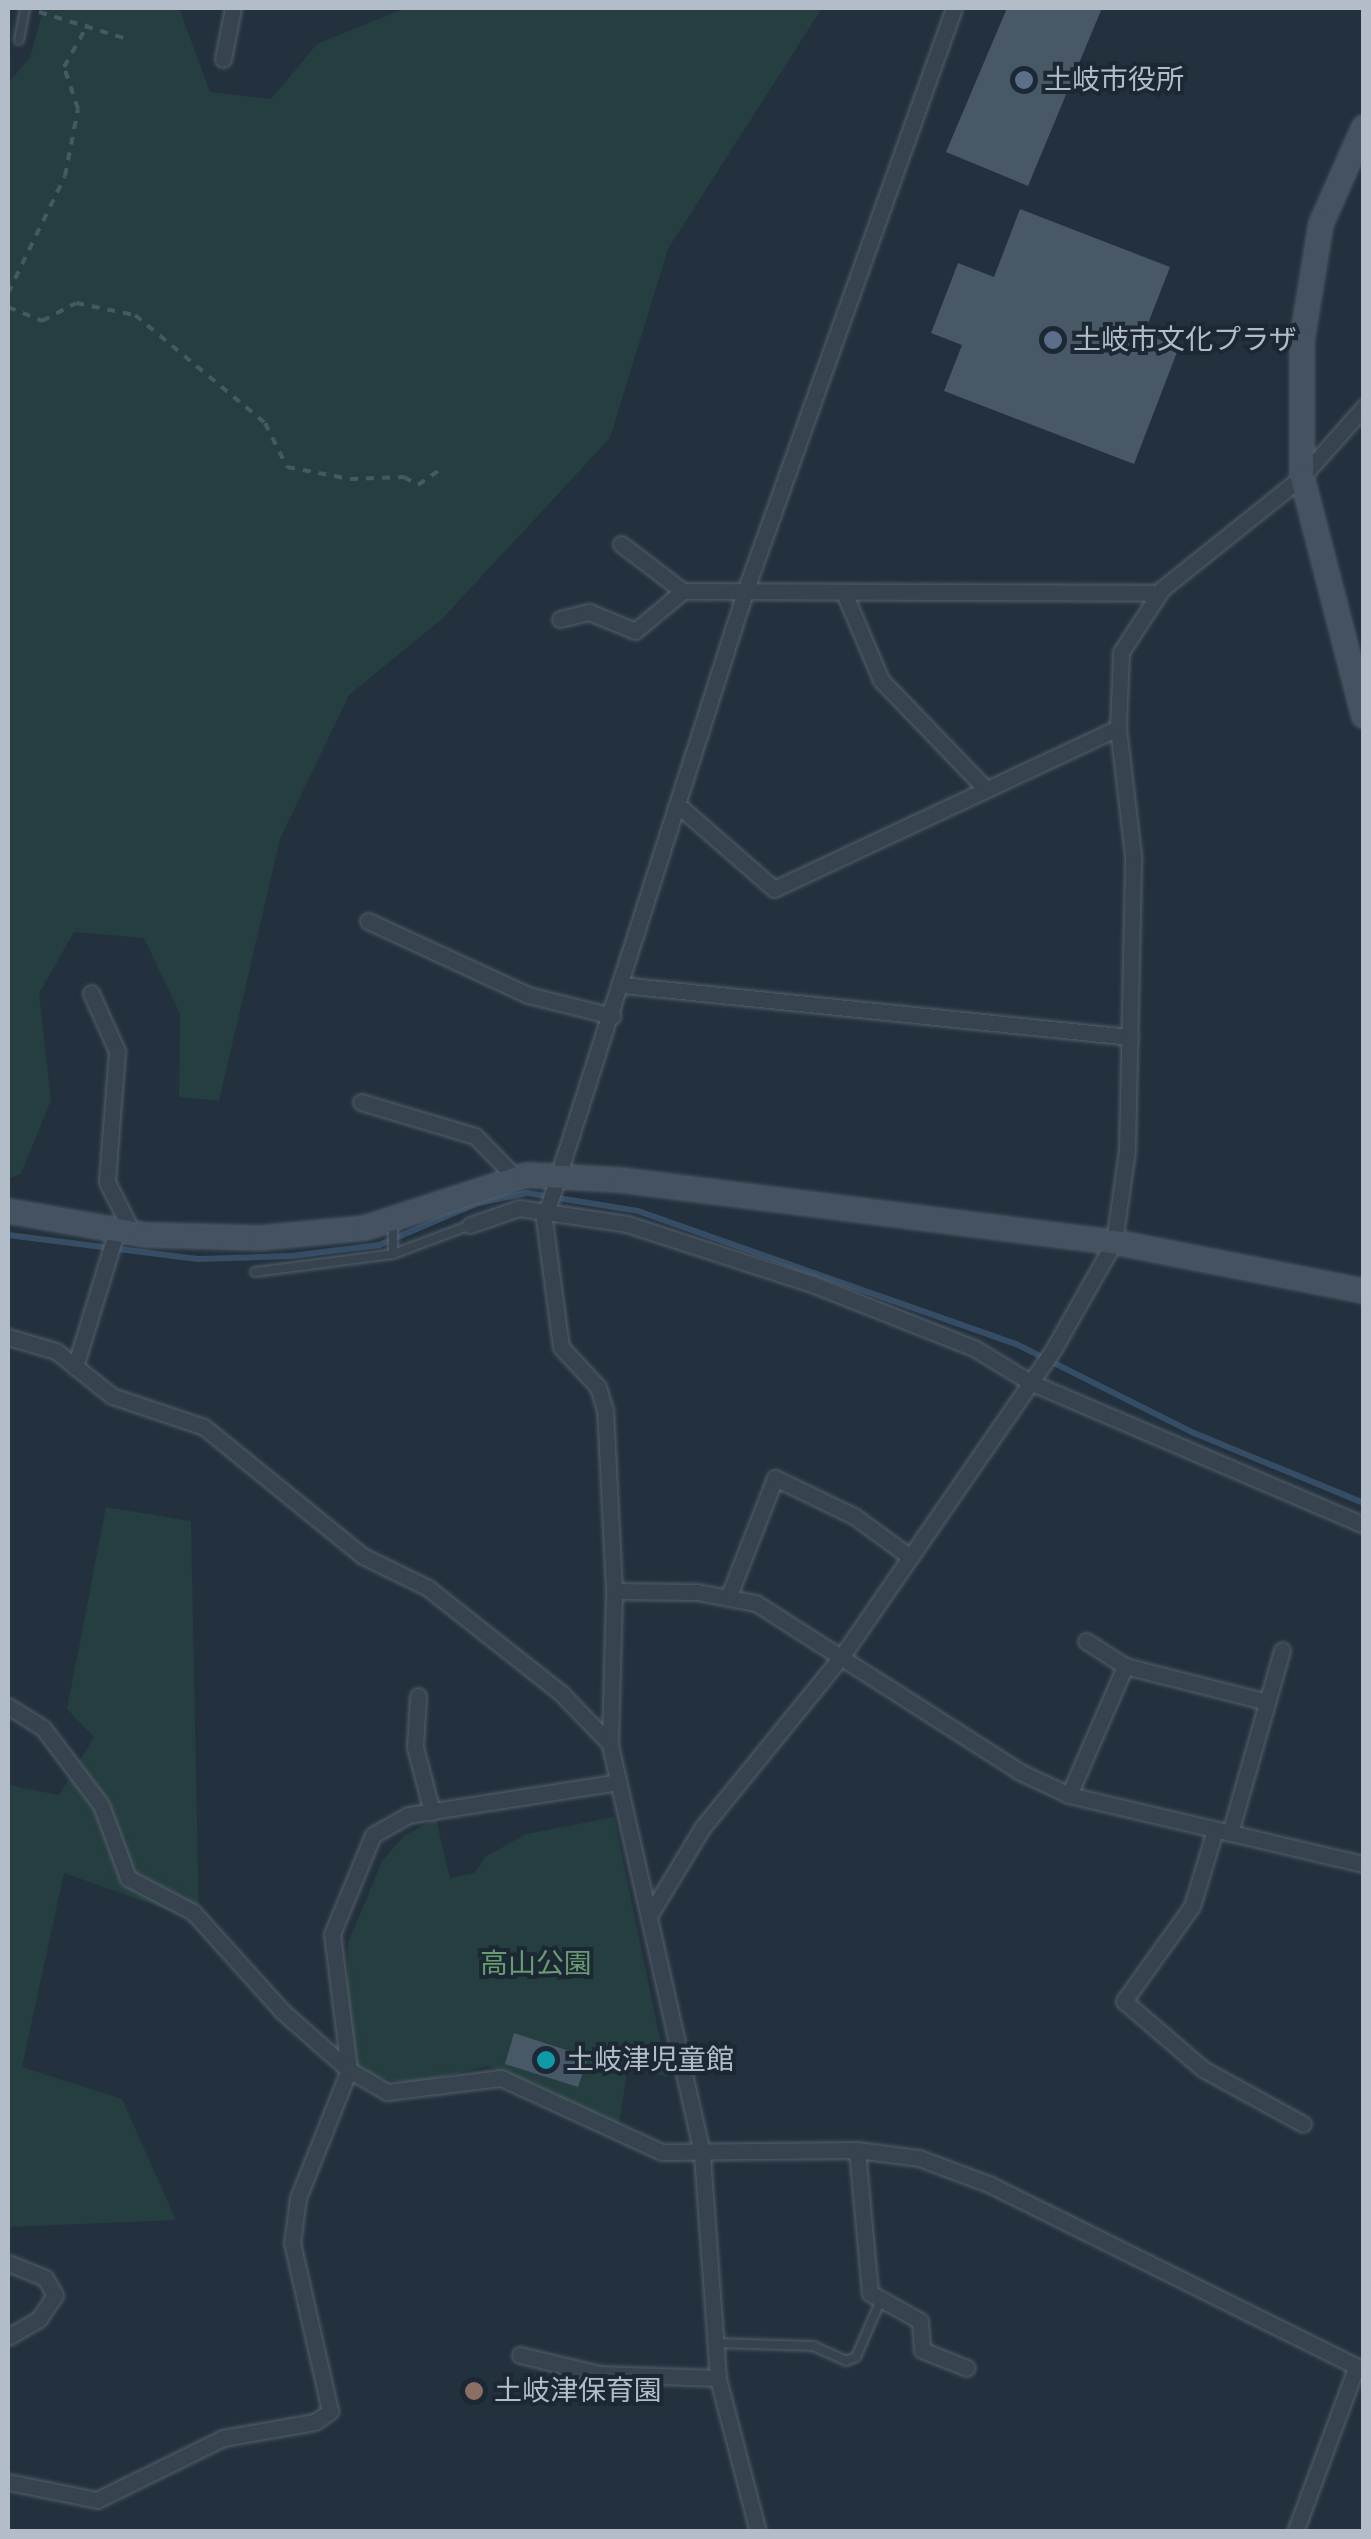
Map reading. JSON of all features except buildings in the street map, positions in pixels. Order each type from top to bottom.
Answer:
[{"type":"street","points":[[223,59],[232,8]]},
{"type":"street","points":[[758,2532],[718,2378],[702,2153],[652,1910],[610,1744],[614,1591],[605,1410],[598,1387],[561,1347],[552,1196],[746,590],[954,8]]},
{"type":"street","points":[[1364,126],[1322,224],[1308,281],[1302,477],[1357,666],[1364,716]]},
{"type":"street","points":[[652,1910],[702,1828],[844,1654],[1034,1378],[1114,1242],[1130,1037],[1133,855],[1118,728],[1121,652],[1159,592],[1302,477],[1364,407]]},
{"type":"street","points":[[621,544],[683,591],[844,595],[1159,592]]},
{"type":"street","points":[[560,618],[589,612],[636,631],[683,591]]},
{"type":"street","points":[[844,595],[880,680],[984,787]]},
{"type":"street","points":[[680,806],[774,889],[984,787],[1118,728]]},
{"type":"street","points":[[368,920],[528,994],[612,1016]]},
{"type":"street","points":[[622,985],[1130,1037]]},
{"type":"street","points":[[75,1366],[108,1260],[122,1234],[107,1182],[117,1051],[91,993]]},
{"type":"street","points":[[361,1102],[476,1136],[515,1177],[552,1196],[812,1284],[974,1348],[1364,1524]]},
{"type":"street","points":[[8,1211],[122,1234],[242,1239],[393,1221],[515,1177]]},
{"type":"street","points":[[470,1225],[552,1196],[745,1190],[1114,1242],[1364,1291]]},
{"type":"street","points":[[8,1338],[44,1346],[112,1396],[204,1428],[363,1556],[428,1588],[561,1693],[610,1744]]},
{"type":"street","points":[[728,1598],[775,1478],[854,1516],[910,1558]]},
{"type":"street","points":[[614,1591],[756,1603],[844,1654],[1020,1772],[1069,1795],[1364,1864]]},
{"type":"street","points":[[1086,1641],[1125,1666],[1267,1702]]},
{"type":"street","points":[[1282,1650],[1222,1831],[1192,1906],[1124,2001],[1203,2069],[1303,2124]]},
{"type":"street","points":[[1069,1795],[1125,1666]]},
{"type":"street","points":[[418,1696],[415,1747],[432,1812]]},
{"type":"street","points":[[8,1706],[44,1728],[101,1805],[128,1878],[193,1912],[282,2010],[350,2070],[387,2092],[501,2078],[644,2147],[702,2153],[857,2150],[919,2158],[991,2186],[1360,2369],[1295,2532]]},
{"type":"street","points":[[8,2482],[97,2500],[223,2438],[315,2422],[330,2411],[292,2243],[298,2198],[350,2070],[340,2031],[334,1918],[374,1835],[392,1820],[618,1782]]},
{"type":"street","points":[[857,2150],[870,2293],[878,2304],[920,2320],[922,2350],[967,2368]]},
{"type":"street","points":[[8,2263],[45,2278],[55,2295],[38,2318],[8,2336]]},
{"type":"street","points":[[520,2355],[599,2374],[718,2378]]},
{"type":"lane","points":[[19,40],[25,8]]},
{"type":"lane","points":[[393,1221],[393,1254]]},
{"type":"lane","points":[[255,1272],[393,1254],[470,1225]]},
{"type":"lane","points":[[716,2344],[813,2346],[846,2361],[856,2357],[878,2304]]},
{"type":"path","points":[[25,8],[88,24],[130,40]]},
{"type":"path","points":[[8,293],[65,176],[78,109],[64,67],[88,24]]},
{"type":"path","points":[[8,307],[42,321],[76,304],[135,315],[265,424],[287,467],[350,479],[404,477],[418,485],[442,468]]},
{"type":"green space","points":[[44,8],[179,8],[210,92],[271,99],[317,44],[405,8],[822,8],[668,249],[610,438],[442,619],[349,695],[280,839],[219,1101],[179,1097],[180,1014],[144,938],[74,932],[39,993],[51,1100],[21,1174],[8,1179],[8,84],[30,57]]},
{"type":"green space","points":[[106,1507],[191,1521],[199,1921],[64,1873],[22,2067],[122,2099],[176,2220],[8,2227],[8,1785],[59,1795],[94,1737],[67,1709]]},
{"type":"green space","name":"高山公園","points":[[614,1817],[668,2077],[628,2066],[619,2125],[488,2066],[415,2083],[363,2076],[347,2048],[348,1943],[382,1861],[405,1835],[436,1819],[450,1878],[475,1873],[485,1857],[526,1834]]},
{"type":"waterway","points":[[8,1235],[197,1259],[291,1256],[379,1245],[478,1203],[527,1193],[638,1211],[1016,1344],[1194,1433],[1364,1503]]},
{"type":"place","name":"土岐市役所","points":[[1024,80]]},
{"type":"place","name":"土岐市文化プラザ","points":[[1053,340]]},
{"type":"place","name":"土岐津児童館","points":[[546,2060]]},
{"type":"place","name":"土岐津保育園","points":[[474,2391]]}]
